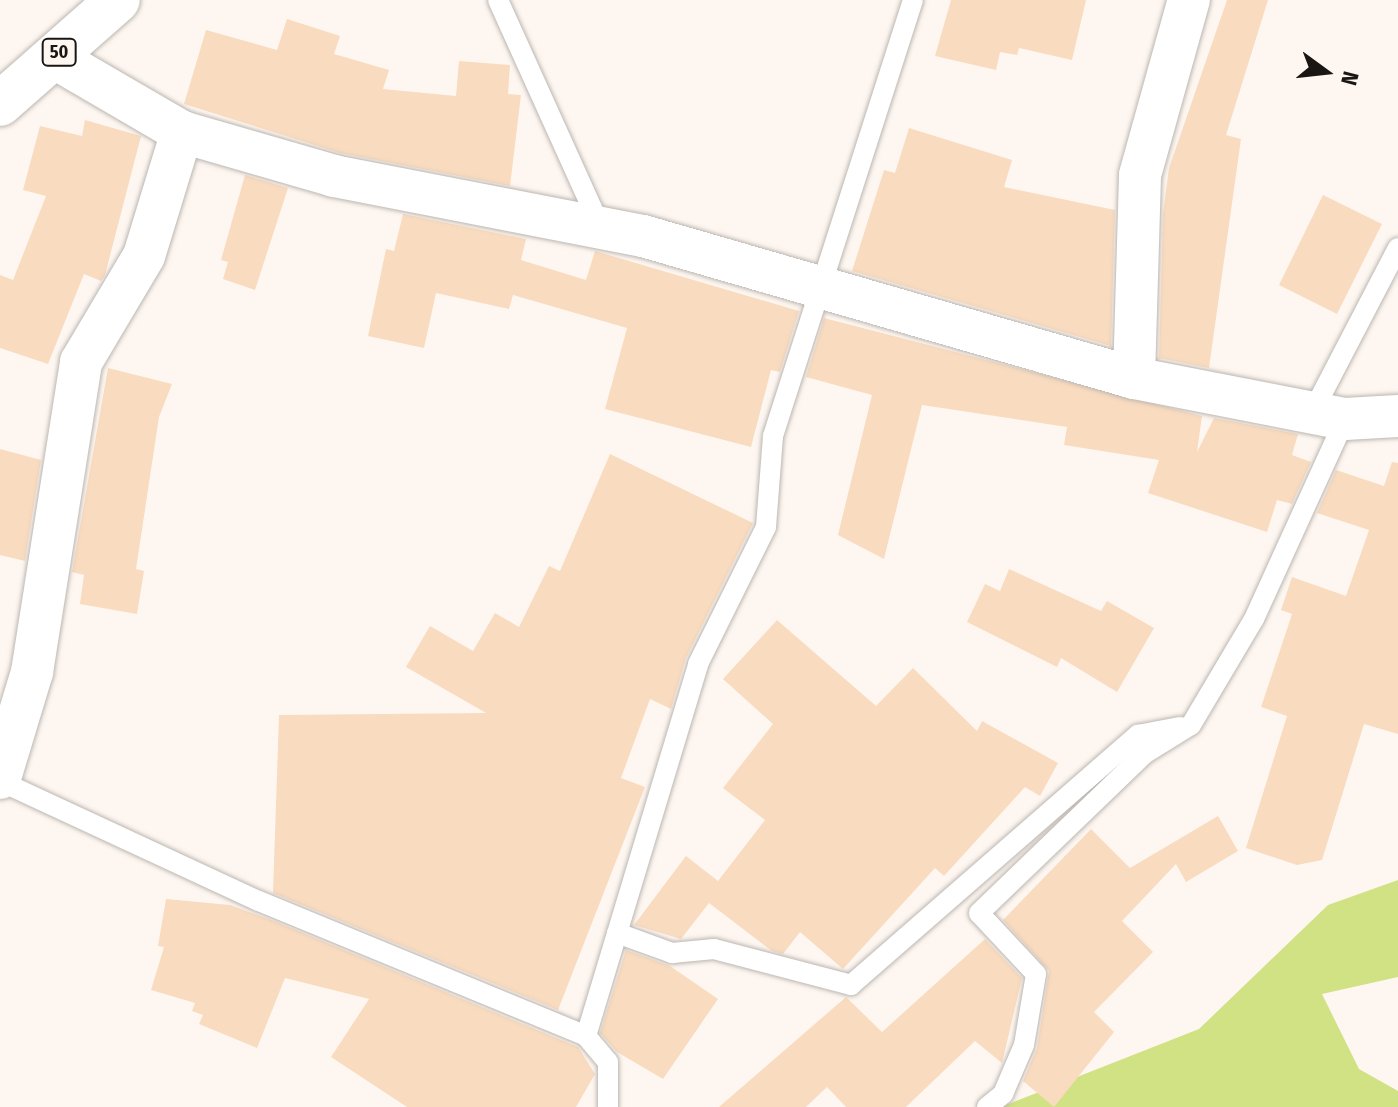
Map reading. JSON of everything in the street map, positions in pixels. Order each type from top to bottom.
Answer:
[{"type":"main road","name":"50","points":[[0,104],[118,0]]},
{"type":"street","points":[[1134,378],[1140,175],[1189,0]]},
{"type":"street","points":[[53,57],[182,132],[334,176],[601,228],[817,286],[1134,378],[1329,416],[1398,416]]},
{"type":"street","points":[[0,779],[32,672],[81,362],[144,256],[182,132]]},
{"type":"lane","points":[[498,0],[601,228]]},
{"type":"lane","points":[[586,1036],[698,664],[766,527],[773,436],[817,286],[913,0]]},
{"type":"lane","points":[[987,1107],[1003,1094],[1024,1045],[1036,974],[979,913],[1144,754],[1191,725],[1254,619],[1329,416],[1398,248]]},
{"type":"lane","points":[[617,933],[672,953],[714,949],[851,985],[1138,735],[1191,725]]},
{"type":"lane","points":[[0,779],[259,901],[586,1036],[608,1062],[608,1107]]},
{"type":"green space","points":[[1398,880],[1398,977],[1322,994],[1359,1069],[1398,1091],[1398,1107],[1001,1107],[1199,1029],[1328,905]]},
{"type":"building","points":[[951,0],[1086,0],[1072,60],[1019,48],[1017,55],[1000,52],[996,70],[935,56]]},
{"type":"building","points":[[1227,0],[1268,0],[1226,135],[1241,139],[1209,368],[1159,358],[1163,214],[1169,168]]},
{"type":"building","points":[[287,19],[340,36],[334,54],[389,70],[383,89],[456,96],[459,61],[510,65],[508,94],[521,95],[510,186],[340,153],[184,104],[206,30],[277,50]]},
{"type":"building","points":[[85,120],[141,136],[105,275],[101,281],[84,274],[48,364],[0,348],[0,275],[13,280],[46,196],[23,190],[40,126],[82,136]]},
{"type":"building","points":[[909,128],[1012,160],[1004,187],[1115,210],[1111,346],[852,271],[884,170],[895,173]]},
{"type":"building","points":[[245,175],[288,188],[255,290],[223,279],[228,262],[221,260]]},
{"type":"building","points":[[1323,195],[1382,224],[1337,314],[1279,285]]},
{"type":"building","points":[[403,214],[526,239],[521,260],[586,280],[595,251],[799,311],[780,372],[771,370],[751,447],[605,409],[627,328],[513,295],[509,309],[436,293],[424,348],[368,336],[386,249],[394,251]]},
{"type":"building","points":[[824,318],[1202,416],[1197,452],[1214,418],[1298,434],[1292,455],[1311,462],[1292,504],[1277,500],[1267,532],[1148,493],[1159,460],[1064,445],[1067,427],[922,405],[884,559],[838,535],[872,395],[806,377]]},
{"type":"building","points":[[108,368],[172,384],[159,417],[136,569],[144,571],[137,614],[80,604],[84,575],[72,572]]},
{"type":"building","points":[[0,449],[41,460],[25,561],[0,555]]},
{"type":"building","points":[[610,454],[753,523],[686,658],[671,709],[650,699],[621,778],[645,787],[558,1010],[273,893],[279,715],[486,713],[406,667],[430,626],[473,651],[495,613],[519,627],[549,566],[560,571]]},
{"type":"building","points":[[1392,462],[1398,463],[1398,734],[1364,724],[1322,860],[1297,865],[1246,848],[1287,716],[1261,707],[1292,614],[1281,610],[1292,577],[1346,596],[1369,530],[1317,513],[1336,470],[1384,486]]},
{"type":"building","points":[[1009,569],[1101,611],[1107,601],[1154,628],[1117,692],[1061,658],[1057,667],[967,622],[985,584],[1000,591]]},
{"type":"building","points":[[777,620],[876,706],[913,668],[977,731],[982,721],[1058,763],[1040,796],[1025,787],[944,876],[935,868],[843,969],[800,932],[783,954],[772,951],[709,903],[681,939],[634,925],[686,856],[718,881],[765,820],[723,788],[773,724],[723,679]]},
{"type":"building","points":[[1218,816],[1238,851],[1186,882],[1176,864],[1122,921],[1153,952],[1094,1012],[1114,1032],[1054,1107],[1023,1081],[1037,1048],[1049,971],[1003,920],[1091,829],[1130,868]]},
{"type":"building","points":[[166,899],[230,905],[274,921],[578,1047],[595,1074],[576,1107],[407,1107],[331,1057],[369,999],[285,978],[257,1048],[199,1024],[203,1015],[192,1011],[195,1003],[151,990],[164,947],[158,946]]},
{"type":"building","points":[[985,939],[1022,978],[1002,1063],[975,1041],[906,1107],[846,1107],[827,1087],[806,1107],[719,1107],[846,997],[882,1032]]},
{"type":"building","points":[[626,950],[670,966],[718,999],[663,1079],[617,1052],[600,1033]]}]
